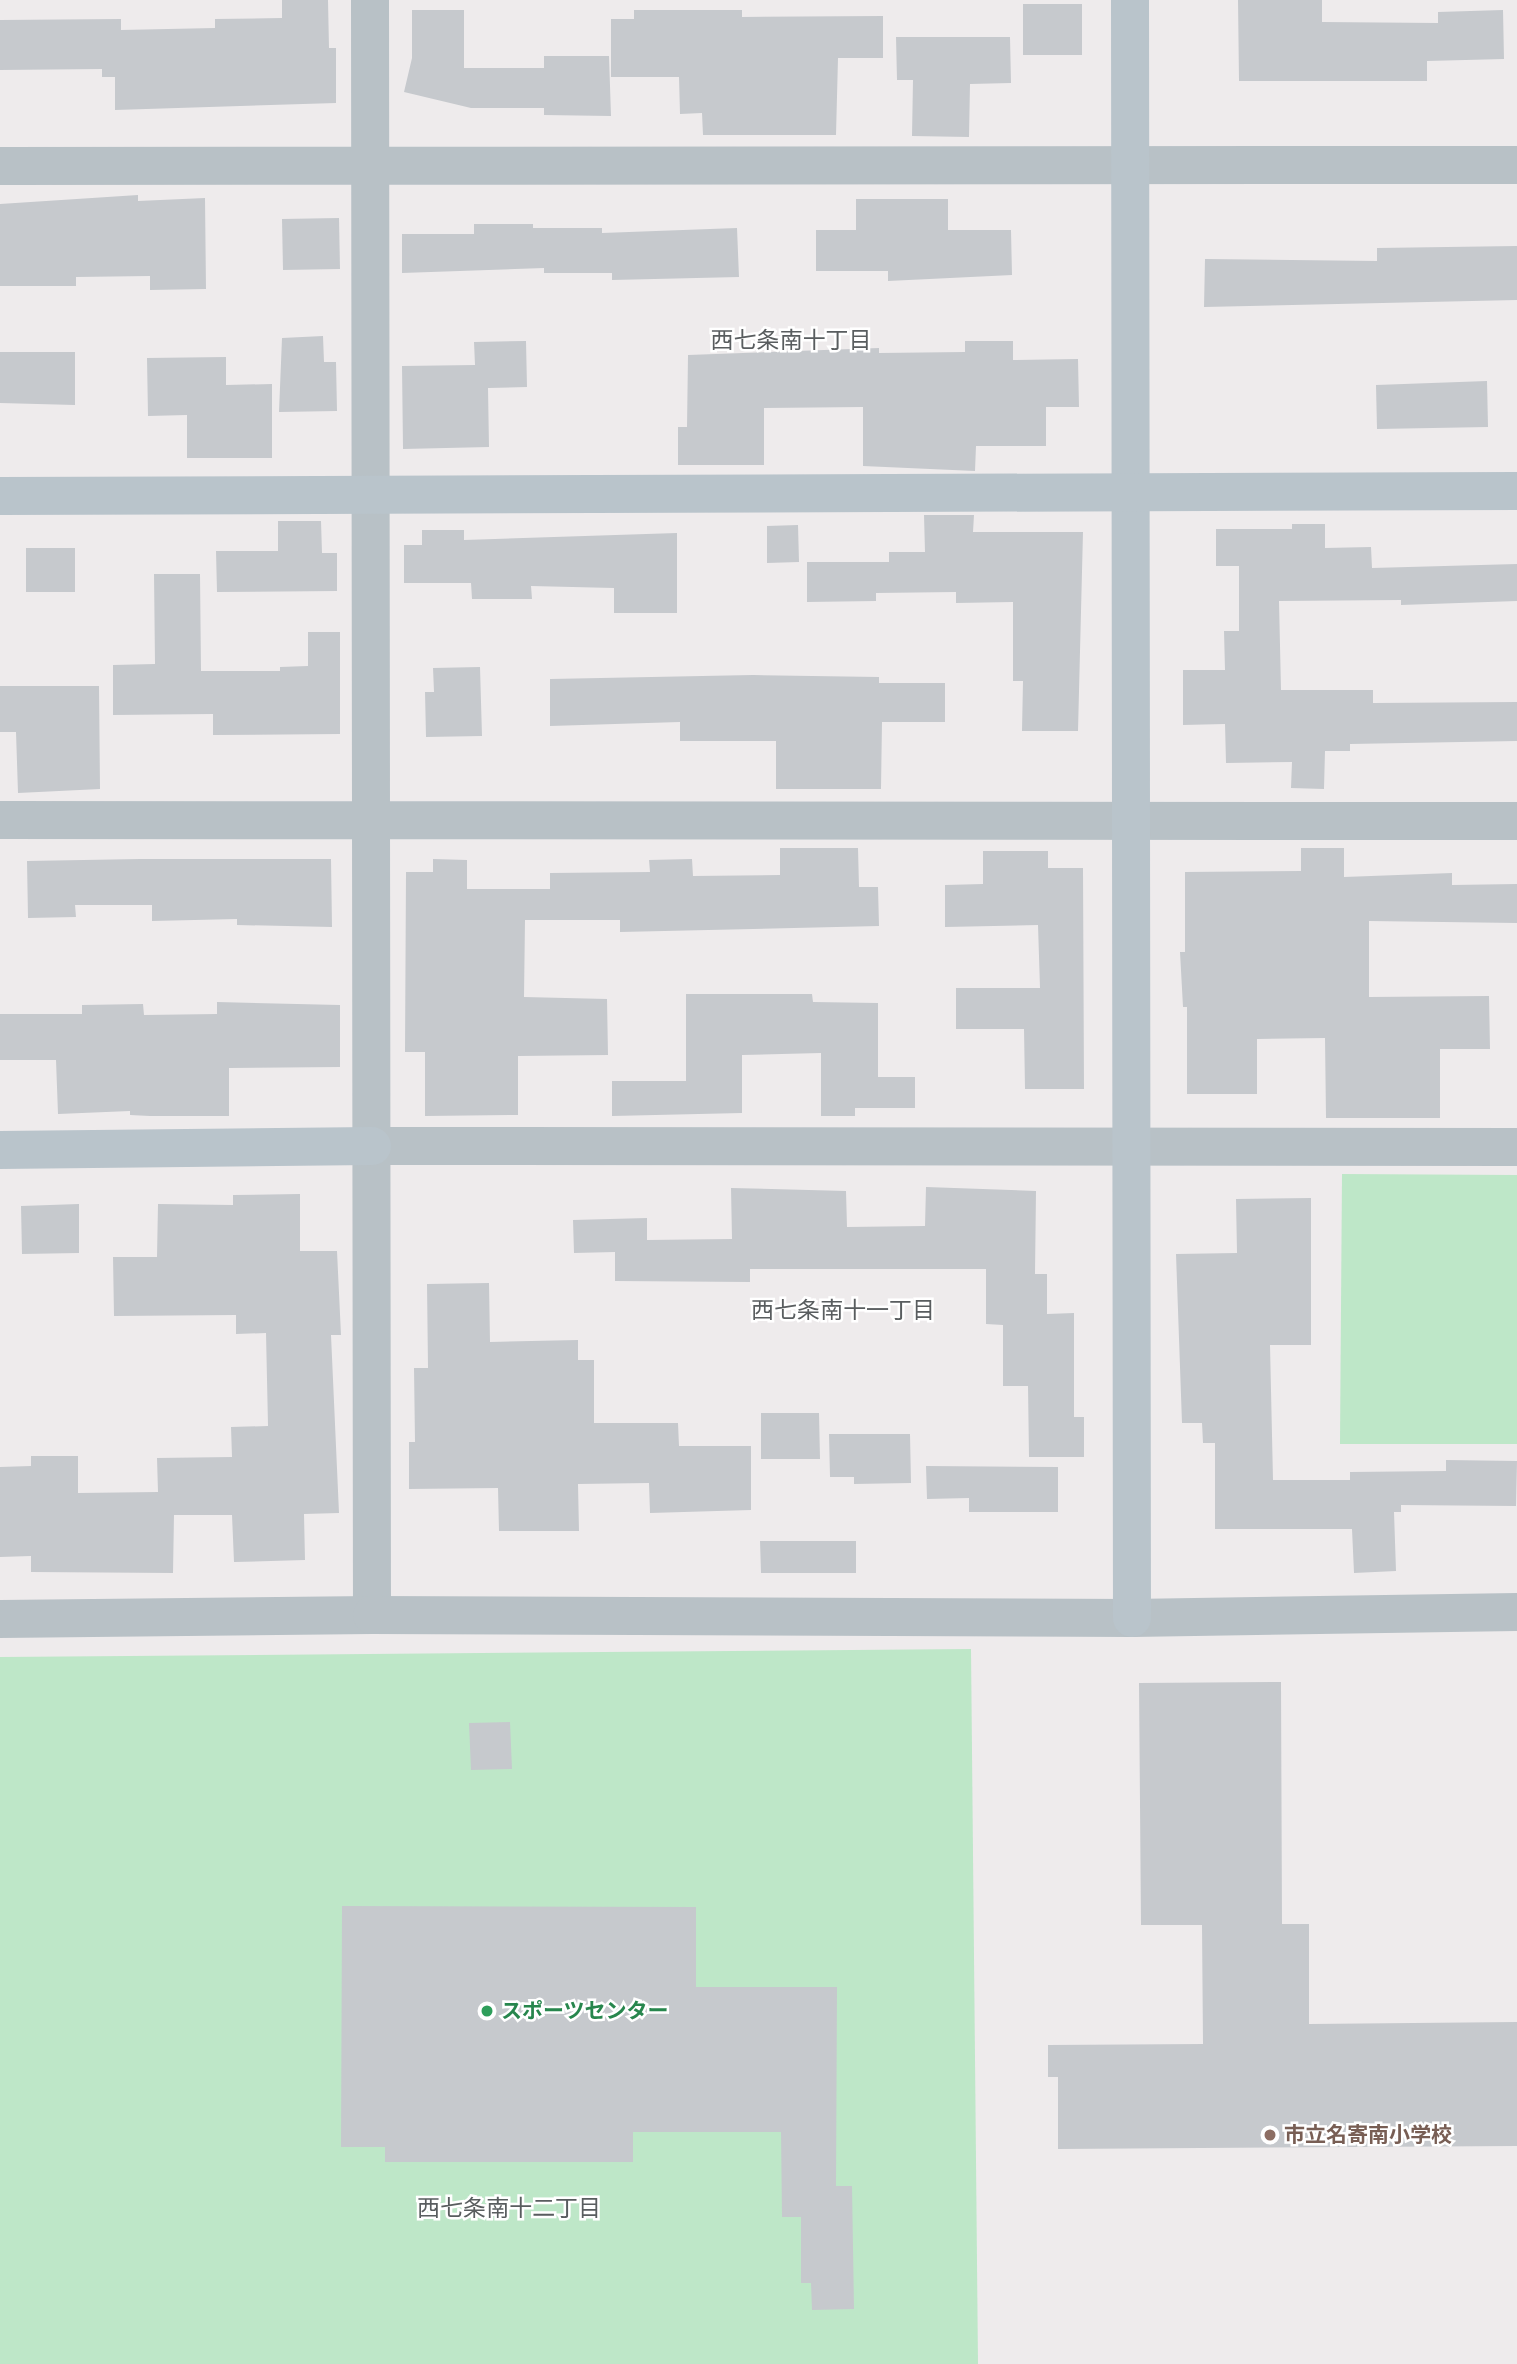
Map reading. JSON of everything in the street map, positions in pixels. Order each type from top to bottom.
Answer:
[{"type":"street","points":[[370,0],[368,817],[372,1146],[372,1615]]},
{"type":"street","points":[[1130,0],[1131,493],[1128,819],[1132,1618]]},
{"type":"street","points":[[0,166],[368,163],[1130,166],[1517,164]]},
{"type":"street","points":[[0,496],[1517,491]]},
{"type":"street","points":[[0,820],[368,817],[1517,821]]},
{"type":"street","points":[[0,1150],[372,1146],[1517,1147]]},
{"type":"street","points":[[0,1619],[372,1615],[1132,1618],[1517,1612]]},
{"type":"green space","points":[[1342,1174],[1517,1175],[1517,1444],[1340,1444]]},
{"type":"green space","name":"スポーツセンター","points":[[971,1649],[978,2364],[0,2364],[0,1657]]},
{"type":"building","points":[[282,0],[328,0],[329,48],[336,48],[336,103],[115,110],[115,77],[102,77],[102,69],[0,70],[0,20],[121,19],[121,30],[215,28],[215,19],[282,18]]},
{"type":"building","points":[[1238,0],[1322,0],[1322,22],[1438,23],[1438,12],[1503,10],[1504,59],[1427,61],[1427,81],[1239,81]]},
{"type":"building","points":[[1023,4],[1082,4],[1082,55],[1023,55]]},
{"type":"building","points":[[412,10],[464,10],[464,68],[544,68],[544,56],[609,56],[611,116],[544,115],[544,108],[471,108],[404,92],[412,58]]},
{"type":"building","points":[[634,10],[742,10],[742,17],[883,16],[883,58],[838,58],[836,135],[703,135],[702,113],[680,114],[679,77],[611,77],[611,19],[634,19]]},
{"type":"building","points":[[896,37],[1010,37],[1011,83],[970,84],[969,137],[912,136],[913,80],[897,80]]},
{"type":"building","points":[[138,195],[138,201],[205,198],[206,289],[150,290],[150,276],[76,277],[76,286],[0,286],[0,204]]},
{"type":"building","points":[[856,199],[948,199],[948,230],[1011,230],[1012,275],[888,281],[888,271],[816,271],[816,230],[856,230]]},
{"type":"building","points":[[339,218],[340,269],[283,270],[282,219]]},
{"type":"building","points":[[474,224],[533,224],[533,228],[602,228],[602,233],[737,228],[739,277],[612,280],[612,273],[544,273],[544,268],[402,273],[402,234],[474,234]]},
{"type":"building","points":[[1517,246],[1517,300],[1204,307],[1205,259],[1377,261],[1377,248]]},
{"type":"building","points":[[323,336],[324,362],[336,362],[337,411],[279,412],[282,338]]},
{"type":"building","points":[[526,341],[527,387],[488,388],[489,447],[403,449],[402,366],[475,365],[474,342]]},
{"type":"building","points":[[965,341],[1013,341],[1013,360],[1078,359],[1079,407],[1046,407],[1046,446],[976,446],[975,471],[863,466],[863,407],[764,408],[764,465],[678,465],[678,427],[687,427],[688,355],[879,348],[879,353],[965,352]]},
{"type":"building","points":[[0,352],[75,352],[75,405],[0,403]]},
{"type":"building","points":[[226,357],[226,385],[272,384],[272,458],[187,458],[187,415],[148,416],[147,358]]},
{"type":"building","points":[[1487,381],[1488,427],[1377,429],[1376,385]]},
{"type":"building","points":[[924,515],[974,515],[973,532],[1083,532],[1078,731],[1022,731],[1023,681],[1013,681],[1013,602],[956,603],[956,592],[876,593],[876,601],[807,602],[807,562],[889,562],[889,552],[925,552]]},
{"type":"building","points":[[278,521],[321,521],[322,553],[337,553],[337,591],[217,592],[216,551],[278,551]]},
{"type":"building","points":[[1292,524],[1325,524],[1325,548],[1371,547],[1372,568],[1517,564],[1517,601],[1401,605],[1401,600],[1279,601],[1281,690],[1373,690],[1373,703],[1517,702],[1517,741],[1350,744],[1350,751],[1325,751],[1324,789],[1291,788],[1292,762],[1226,763],[1225,724],[1183,725],[1183,670],[1225,670],[1224,631],[1239,631],[1239,566],[1216,566],[1216,529],[1292,529]]},
{"type":"building","points":[[798,525],[799,562],[767,563],[767,526]]},
{"type":"building","points":[[422,530],[464,530],[464,540],[677,533],[677,613],[614,613],[614,588],[531,586],[532,599],[472,599],[471,583],[404,583],[404,545],[422,545]]},
{"type":"building","points":[[26,548],[75,548],[75,592],[26,592]]},
{"type":"building","points":[[154,574],[200,574],[201,671],[280,671],[280,667],[308,666],[308,632],[340,632],[340,734],[213,735],[213,714],[113,715],[113,665],[155,664]]},
{"type":"building","points":[[480,667],[482,736],[426,737],[425,692],[434,692],[433,668]]},
{"type":"building","points":[[753,675],[879,677],[879,683],[945,683],[945,722],[882,722],[881,789],[776,789],[776,741],[680,741],[680,722],[550,726],[550,679]]},
{"type":"building","points":[[0,686],[99,686],[100,789],[18,793],[16,732],[0,732]]},
{"type":"building","points":[[780,848],[858,848],[859,887],[878,887],[879,926],[620,932],[620,920],[525,920],[524,997],[607,999],[608,1055],[518,1056],[518,1115],[425,1116],[425,1052],[405,1052],[406,872],[433,872],[433,859],[467,860],[467,889],[550,889],[550,873],[650,872],[649,860],[692,859],[693,876],[780,875]]},
{"type":"building","points":[[1301,848],[1344,848],[1344,877],[1452,873],[1452,885],[1517,884],[1517,923],[1369,921],[1369,997],[1489,996],[1490,1049],[1440,1049],[1440,1118],[1326,1118],[1325,1038],[1257,1039],[1257,1094],[1187,1094],[1187,1007],[1183,1007],[1180,952],[1185,952],[1185,872],[1301,871]]},
{"type":"building","points":[[983,851],[1048,851],[1048,868],[1083,868],[1084,1089],[1025,1089],[1024,1029],[956,1029],[956,988],[1040,988],[1038,925],[945,927],[945,885],[983,884]]},
{"type":"building","points":[[331,859],[332,927],[237,925],[237,919],[152,921],[152,905],[75,905],[76,917],[28,918],[27,861]]},
{"type":"building","points":[[686,994],[812,994],[813,1002],[878,1003],[878,1077],[915,1077],[915,1108],[855,1108],[855,1116],[821,1116],[821,1053],[742,1055],[742,1113],[612,1116],[612,1081],[686,1081]]},
{"type":"building","points":[[217,1002],[340,1005],[340,1067],[229,1068],[229,1116],[150,1116],[130,1115],[130,1111],[58,1114],[56,1060],[0,1060],[0,1014],[82,1014],[82,1005],[143,1004],[144,1015],[217,1014]]},
{"type":"building","points":[[926,1187],[1036,1191],[1035,1274],[1047,1274],[1047,1314],[1074,1313],[1074,1417],[1084,1417],[1084,1457],[1029,1457],[1028,1386],[1003,1386],[1003,1325],[986,1324],[986,1269],[750,1269],[750,1282],[615,1281],[615,1252],[574,1253],[573,1220],[647,1218],[647,1240],[732,1239],[731,1188],[846,1191],[847,1227],[925,1226]]},
{"type":"building","points":[[300,1194],[300,1251],[337,1251],[341,1335],[331,1335],[339,1513],[304,1514],[305,1560],[234,1562],[232,1515],[174,1515],[173,1573],[31,1572],[31,1556],[0,1557],[0,1467],[31,1466],[31,1456],[78,1456],[78,1493],[158,1492],[157,1458],[232,1457],[231,1427],[268,1426],[266,1333],[236,1334],[236,1315],[114,1316],[113,1257],[157,1257],[158,1204],[233,1205],[233,1195]]},
{"type":"building","points":[[1311,1198],[1311,1345],[1270,1345],[1273,1480],[1350,1480],[1350,1472],[1446,1471],[1446,1460],[1517,1461],[1516,1506],[1401,1505],[1401,1512],[1394,1512],[1396,1571],[1354,1573],[1352,1529],[1215,1529],[1215,1443],[1203,1443],[1202,1423],[1182,1423],[1176,1254],[1237,1253],[1236,1199]]},
{"type":"building","points":[[79,1204],[79,1253],[22,1254],[21,1206]]},
{"type":"building","points":[[489,1283],[490,1342],[578,1340],[578,1360],[594,1360],[594,1423],[678,1423],[679,1446],[751,1446],[751,1510],[650,1513],[649,1483],[578,1484],[579,1531],[499,1531],[498,1488],[409,1489],[409,1442],[415,1442],[414,1368],[428,1368],[427,1284]]},
{"type":"building","points":[[761,1413],[819,1413],[820,1459],[761,1459]]},
{"type":"building","points":[[829,1434],[910,1434],[911,1483],[854,1484],[854,1477],[830,1477]]},
{"type":"building","points":[[926,1466],[1058,1467],[1058,1512],[969,1512],[969,1498],[927,1499]]},
{"type":"building","points":[[760,1541],[856,1541],[856,1573],[761,1573]]},
{"type":"building","points":[[1281,1682],[1282,1924],[1309,1924],[1309,2024],[1517,2022],[1517,2146],[1058,2149],[1058,2077],[1048,2077],[1048,2045],[1203,2044],[1202,1925],[1141,1925],[1139,1683]]},
{"type":"building","points":[[510,1722],[512,1769],[471,1770],[469,1723]]},
{"type":"building","points":[[342,1906],[696,1907],[696,1987],[837,1987],[836,2186],[852,2186],[854,2309],[812,2310],[811,2283],[801,2283],[801,2217],[782,2217],[781,2132],[633,2132],[633,2162],[385,2162],[385,2147],[341,2147]]},
{"type":"place","name":"スポーツセンター","points":[[487,2011]]},
{"type":"place","name":"市立名寄南小学校","points":[[1270,2135]]},
{"type":"district","name":"西七条南十丁目","points":[[791,341]]},
{"type":"district","name":"西七条南十一丁目","points":[[843,1311]]},
{"type":"district","name":"西七条南十二丁目","points":[[509,2209]]}]
